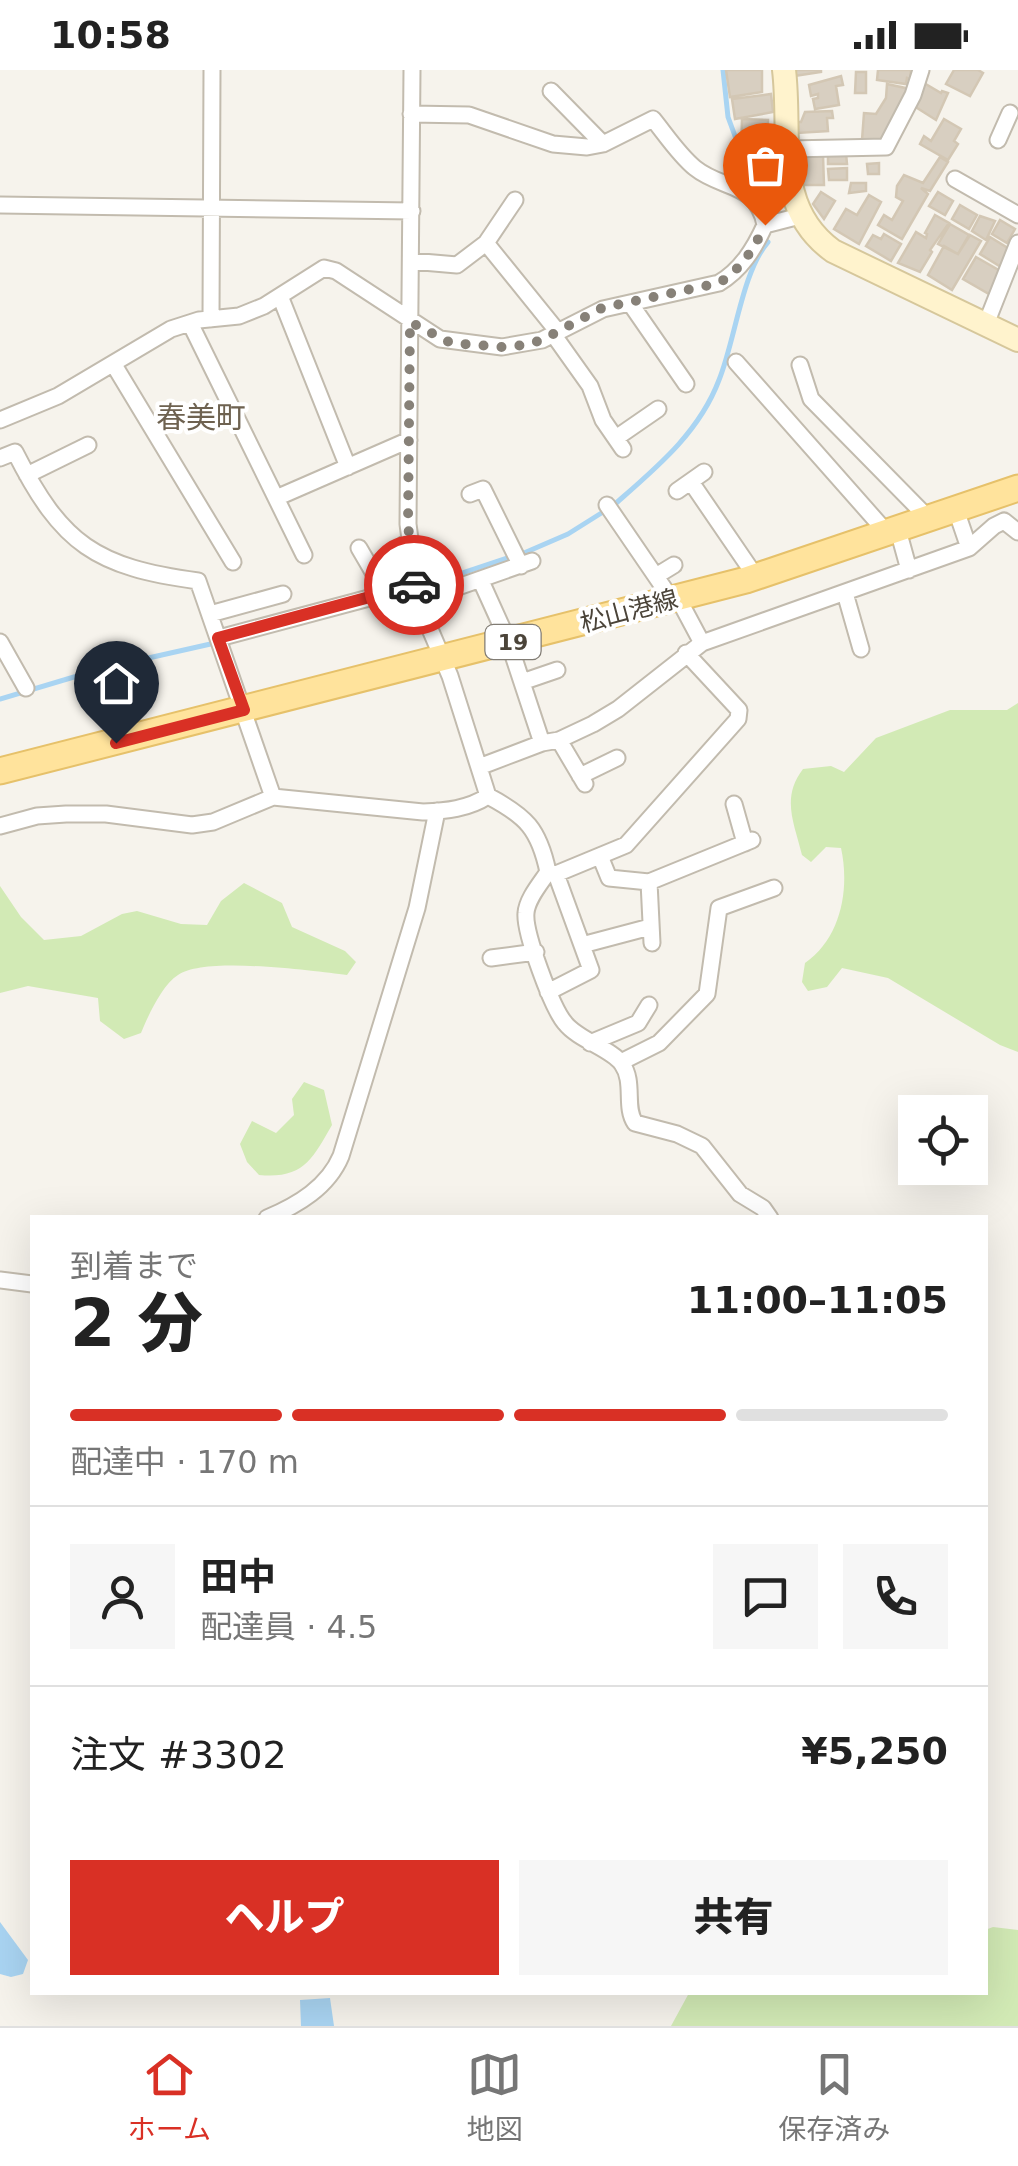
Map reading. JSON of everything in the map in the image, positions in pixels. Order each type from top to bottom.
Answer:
[{"type":"main road","points":[[784,70],[790,181],[800,216],[810,231],[834,251],[1018,340]]},
{"type":"main road","name":"松山港線","points":[[0,771],[756,577],[1018,488]]},
{"type":"street","points":[[210,319],[212,70]]},
{"type":"street","points":[[412,70],[408,440],[409,540],[416,594],[443,660],[488,796],[529,822],[591,970],[548,992]]},
{"type":"street","points":[[788,149],[886,147],[913,95],[920,70]]},
{"type":"street","points":[[551,91],[603,144]]},
{"type":"street","points":[[0,420],[58,396],[170,329],[240,316],[324,268],[336,271],[410,322],[451,343],[524,345],[602,308],[719,283],[733,274],[765,225],[762,212],[747,194],[699,172],[652,119],[603,144],[588,147],[552,144],[469,115],[412,114]]},
{"type":"street","points":[[998,140],[1011,123]]},
{"type":"street","points":[[960,187],[1018,215]]},
{"type":"street","points":[[411,261],[457,265],[486,242],[515,200]]},
{"type":"street","points":[[0,205],[412,211]]},
{"type":"street","points":[[765,225],[800,216]]},
{"type":"street","points":[[486,242],[556,333],[590,386],[603,420],[620,443],[658,409]]},
{"type":"street","points":[[986,324],[1018,243]]},
{"type":"street","points":[[280,296],[348,466]]},
{"type":"street","points":[[630,303],[680,384]]},
{"type":"street","points":[[190,323],[304,555]]},
{"type":"street","points":[[736,362],[892,532],[909,570]]},
{"type":"street","points":[[800,364],[812,399],[929,519]]},
{"type":"street","points":[[114,365],[233,562]]},
{"type":"street","points":[[276,498],[408,440]]},
{"type":"street","points":[[27,476],[88,445]]},
{"type":"street","points":[[0,458],[15,452],[35,492],[77,541],[145,574],[198,581],[273,796]]},
{"type":"street","points":[[676,492],[697,477],[756,577]]},
{"type":"street","points":[[218,638],[481,581],[527,563],[483,489],[470,494]]},
{"type":"street","points":[[607,504],[702,643]]},
{"type":"street","points":[[956,510],[969,548]]},
{"type":"street","points":[[479,767],[559,740],[618,709],[702,643],[969,548],[1004,522],[1018,532]]},
{"type":"street","points":[[358,548],[373,572],[409,540]]},
{"type":"street","points":[[656,576],[674,564]]},
{"type":"street","points":[[481,581],[509,643],[542,743]]},
{"type":"street","points":[[845,593],[861,650]]},
{"type":"street","points":[[210,614],[283,594]]},
{"type":"street","points":[[0,642],[26,688]]},
{"type":"street","points":[[686,653],[739,710],[738,719],[626,845],[552,873],[526,911],[548,992],[565,1023],[621,1062],[630,1088],[630,1116],[635,1123],[677,1134],[702,1146],[740,1194],[768,1215]]},
{"type":"street","points":[[522,682],[558,670]]},
{"type":"street","points":[[559,740],[583,780],[617,758]]},
{"type":"street","points":[[0,826],[37,816],[66,814],[106,814],[192,825],[212,822],[273,796],[438,812],[464,807],[488,796]]},
{"type":"street","points":[[600,856],[610,878],[650,882],[749,841],[734,804]]},
{"type":"street","points":[[272,1215],[318,1188],[342,1156],[417,908],[438,812]]},
{"type":"street","points":[[582,946],[651,935],[650,882]]},
{"type":"street","points":[[621,1062],[659,1043],[707,994],[719,908],[774,888]]},
{"type":"street","points":[[491,958],[536,952]]},
{"type":"street","points":[[590,1043],[638,1022],[649,1005]]},
{"type":"street","points":[[0,1280],[30,1284]]},
{"type":"green space","points":[[1018,703],[1018,1052],[888,978],[842,968],[827,987],[808,991],[802,982],[805,963],[817,953],[835,926],[843,896],[844,864],[841,848],[826,847],[811,862],[802,855],[791,800],[803,769],[831,766],[844,772],[876,738],[950,710],[1007,710]]},
{"type":"green space","points":[[244,883],[282,903],[292,927],[345,951],[356,962],[347,975],[260,966],[192,969],[166,986],[141,1033],[124,1039],[100,1021],[98,998],[28,986],[0,993],[0,886],[21,917],[44,940],[81,936],[122,914],[137,911],[181,924],[207,925],[221,901]]},
{"type":"green space","points":[[304,1082],[324,1090],[332,1125],[304,1165],[286,1174],[259,1175],[247,1162],[240,1144],[252,1121],[276,1133],[294,1115],[292,1099]]},
{"type":"green space","points":[[988,1929],[1018,1930],[1018,2026],[671,2026],[688,1995],[988,1995]]},
{"type":"water","points":[[0,1922],[28,1960],[23,1974],[0,1974]]},
{"type":"water","points":[[330,1998],[334,2026],[301,2026],[300,2000]]},
{"type":"building","points":[[726,70],[762,70],[762,92],[730,97]]},
{"type":"building","points":[[793,70],[821,70],[821,72],[794,76]]},
{"type":"building","points":[[878,70],[911,70],[910,79],[906,84],[877,80]]},
{"type":"building","points":[[954,70],[983,73],[970,96],[946,84]]},
{"type":"building","points":[[856,72],[866,72],[866,93],[855,93]]},
{"type":"building","points":[[841,76],[843,85],[836,86],[839,105],[815,109],[813,99],[818,94],[811,96],[809,85]]},
{"type":"building","points":[[924,83],[948,93],[936,120],[914,106]]},
{"type":"building","points":[[887,84],[910,89],[886,143],[862,140],[864,113],[876,114],[886,98]]},
{"type":"building","points":[[771,94],[773,112],[735,119],[732,99]]},
{"type":"building","points":[[832,111],[833,118],[827,118],[828,131],[797,133],[797,122],[801,122],[805,112]]},
{"type":"building","points":[[742,119],[768,120],[767,154],[741,153]]},
{"type":"building","points":[[944,119],[961,129],[954,141],[958,144],[948,160],[920,144],[924,136],[931,141]]},
{"type":"building","points":[[828,153],[846,153],[847,164],[828,164]]},
{"type":"building","points":[[823,155],[824,185],[803,185],[803,163],[799,163],[799,156]]},
{"type":"building","points":[[940,157],[948,162],[930,191],[921,188],[928,194],[902,239],[878,225],[884,215],[892,220],[903,201],[896,197],[904,175],[923,183]]},
{"type":"building","points":[[879,163],[879,174],[868,174],[867,164]]},
{"type":"building","points":[[847,168],[847,180],[829,180],[828,169]]},
{"type":"building","points":[[851,183],[866,183],[866,191],[849,193]]},
{"type":"building","points":[[821,192],[835,201],[824,219],[813,204]]},
{"type":"building","points":[[938,192],[953,201],[945,215],[929,206]]},
{"type":"building","points":[[869,195],[881,202],[859,244],[834,229],[846,209],[857,215]]},
{"type":"building","points":[[960,205],[977,215],[969,229],[952,219]]},
{"type":"building","points":[[935,215],[949,223],[920,272],[898,263],[916,232],[926,238]]},
{"type":"building","points":[[980,216],[995,221],[986,240],[972,231]]},
{"type":"building","points":[[1000,220],[1015,229],[1007,243],[992,234]]},
{"type":"building","points":[[950,224],[969,235],[958,254],[938,244]]},
{"type":"building","points":[[884,234],[901,244],[891,261],[866,246],[873,235],[881,239]]},
{"type":"building","points":[[970,235],[981,241],[952,290],[928,275],[944,246],[958,254]]},
{"type":"building","points":[[990,237],[1011,250],[1001,267],[980,254]]},
{"type":"building","points":[[976,257],[1002,272],[989,294],[963,279]]},
{"type":"waterway","points":[[723,70],[728,117],[756,193]]},
{"type":"waterway","points":[[615,504],[675,448],[700,417],[725,364],[752,271],[768,242]]},
{"type":"waterway","points":[[524,553],[568,534],[603,512]]},
{"type":"waterway","points":[[432,583],[510,557]]},
{"type":"waterway","points":[[0,699],[104,668],[215,643]]},
{"type":"way so far","points":[[414,585],[408,524],[410,322],[451,343],[524,345],[542,340],[602,308],[719,283],[733,274],[765,225]]},
{"type":"district","name":"春美町","points":[[201,417]]},
{"type":"route","points":[[116,743],[244,710],[218,638],[414,585]]}]
